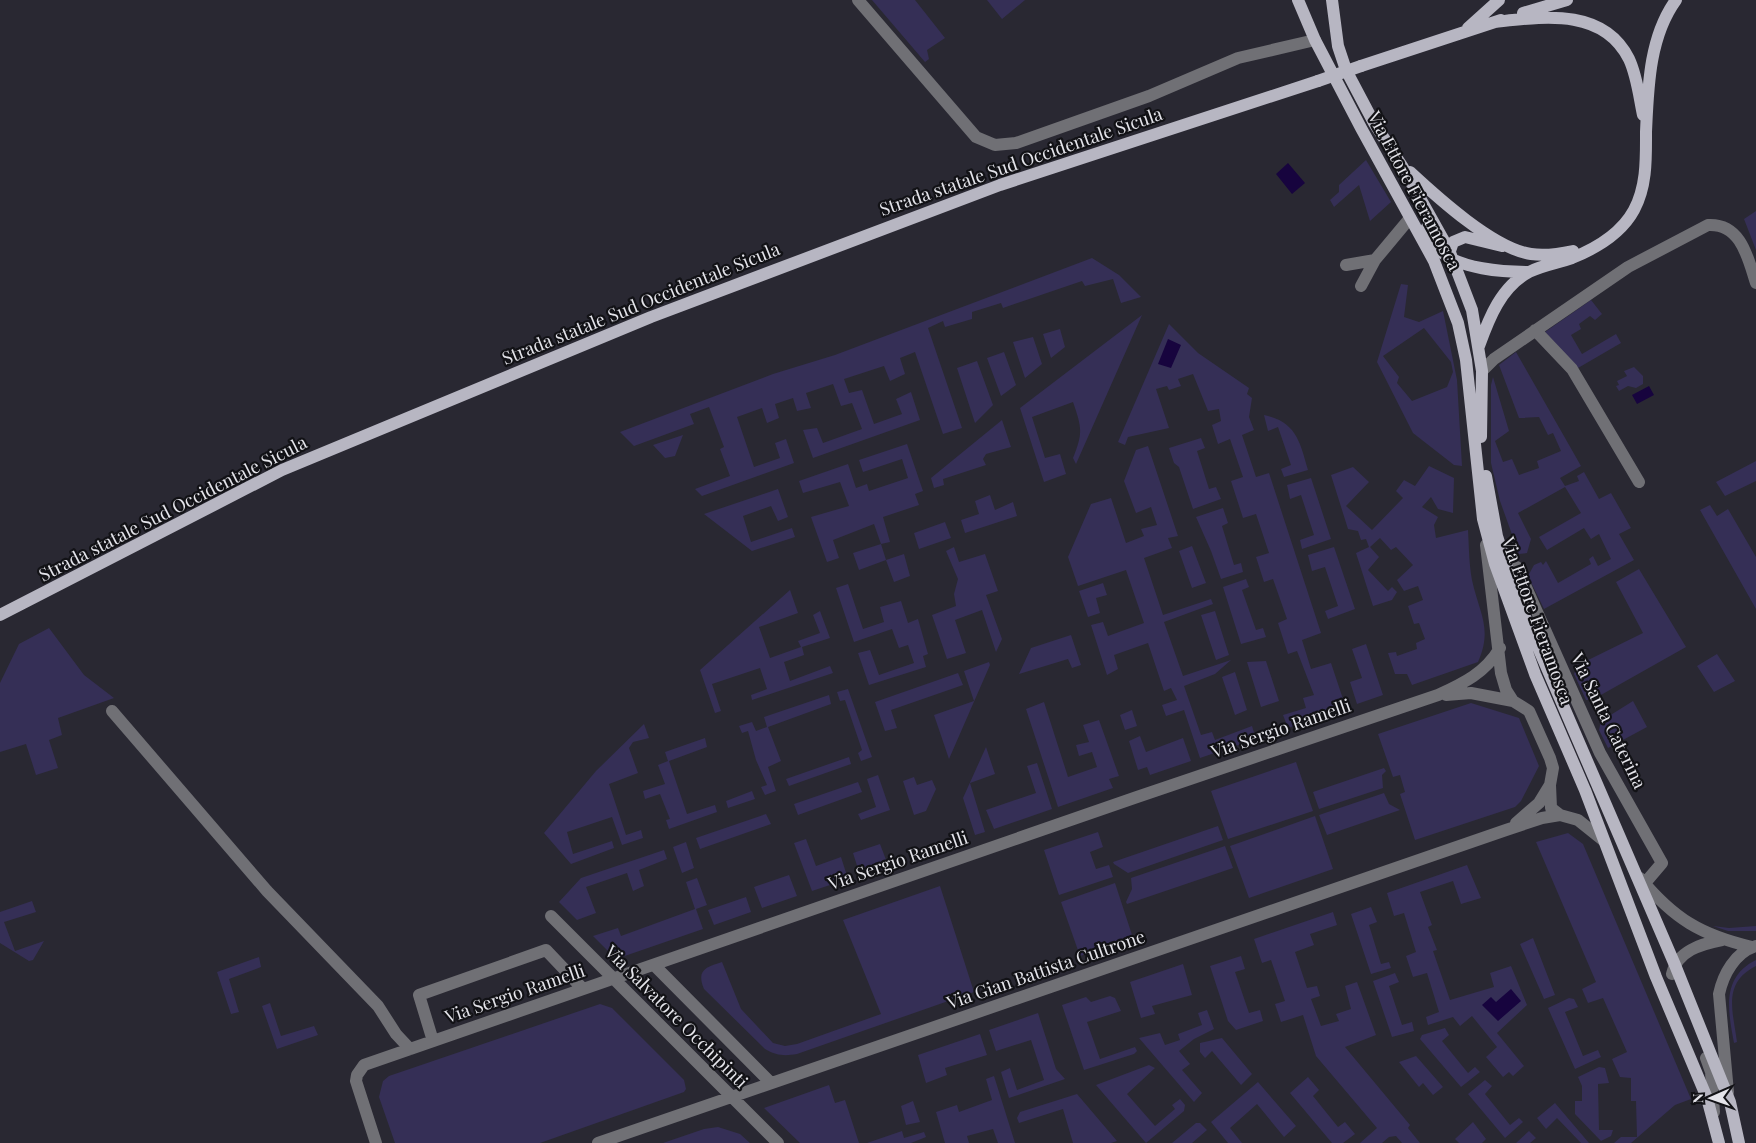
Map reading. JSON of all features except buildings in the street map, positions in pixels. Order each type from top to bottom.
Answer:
[{"type":"main road","name":"Via Ettore Fieramosca","points":[[1298,0],[1315,40],[1434,261],[1455,314],[1466,360],[1483,519],[1507,600],[1535,674],[1585,790],[1656,977],[1707,1098],[1719,1143]]},
{"type":"main road","name":"Via Ettore Fieramosca","points":[[1332,0],[1338,46],[1346,70],[1374,123],[1402,166],[1450,255],[1472,310],[1482,371],[1480,431],[1497,536],[1518,601],[1675,965],[1730,1102],[1738,1143]]},
{"type":"main road","points":[[1462,33],[1500,0]]},
{"type":"main road","points":[[1462,33],[1567,0]]},
{"type":"main road","points":[[1377,157],[1408,192],[1439,250],[1450,255],[1500,272],[1528,272],[1572,258],[1598,246],[1612,236],[1635,209],[1645,176],[1650,68],[1656,43],[1676,0]]},
{"type":"main road","points":[[1495,22],[1558,16],[1584,21],[1614,38],[1628,58],[1637,82],[1646,132]]},
{"type":"main road","name":"Strada statale Sud Occidentale Sicula","points":[[0,615],[282,470],[650,317],[1000,185],[1462,33]]},
{"type":"main road","points":[[1402,166],[1462,217],[1510,247]]},
{"type":"main road","points":[[1466,360],[1469,336],[1462,305],[1450,270],[1450,255],[1457,239],[1465,237],[1510,247],[1531,254],[1548,254],[1598,246]]},
{"type":"main road","points":[[1479,346],[1492,311],[1502,295],[1528,272]]},
{"type":"street","points":[[858,0],[976,137],[995,145],[1016,143],[1149,96],[1238,58],[1315,40]]},
{"type":"street","points":[[1361,286],[1375,260],[1410,218]]},
{"type":"street","points":[[1482,371],[1494,359],[1628,267],[1708,225],[1719,225],[1737,236],[1746,251],[1756,282]]},
{"type":"street","points":[[1346,265],[1375,260]]},
{"type":"street","points":[[1535,330],[1572,369],[1639,482]]},
{"type":"street","points":[[1483,519],[1500,648],[1501,673],[1506,690],[1513,701]]},
{"type":"street","name":"Via Santa Caterina","points":[[1517,567],[1600,753],[1662,863],[1645,883]]},
{"type":"street","points":[[1438,695],[1480,674],[1500,648]]},
{"type":"street","points":[[1438,695],[1471,693],[1513,701],[1529,711],[1553,768],[1550,784],[1551,808],[1560,815],[1578,820],[1603,840]]},
{"type":"street","name":"Via Sergio Ramelli","points":[[376,1143],[356,1081],[360,1070],[370,1063],[1200,775],[1438,695]]},
{"type":"street","points":[[112,711],[267,891],[378,1006],[393,1030],[410,1049]]},
{"type":"street","points":[[1597,785],[1613,778]]},
{"type":"street","points":[[1506,830],[1530,812],[1550,784]]},
{"type":"street","name":"Via Gian Battista Cultrone","points":[[598,1143],[1506,830],[1542,818],[1560,815]]},
{"type":"street","points":[[1632,867],[1645,883],[1687,924],[1722,940],[1754,946]]},
{"type":"street","name":"Via Salvatore Occhipinti","points":[[551,916],[778,1143]]},
{"type":"street","points":[[1715,1127],[1711,1072],[1672,974],[1675,965],[1689,951],[1701,944],[1722,940]]},
{"type":"street","points":[[1730,1102],[1719,994],[1722,980],[1730,965],[1754,946]]},
{"type":"street","points":[[433,1041],[419,995],[546,950],[584,989]]},
{"type":"street","points":[[654,964],[771,1083]]},
{"type":"shaded area","points":[[872,0],[915,0],[945,38],[927,50],[929,59],[925,62]]},
{"type":"shaded area","points":[[987,0],[1025,0],[1002,19]]},
{"type":"shaded area","points":[[1366,160],[1391,202],[1370,221],[1359,185],[1334,207],[1330,200],[1339,192],[1339,185]]},
{"type":"shaded area","points":[[1288,163],[1305,183],[1292,194],[1276,174]]},
{"type":"shaded area","points":[[1756,211],[1756,250],[1744,219]]},
{"type":"shaded area","points":[[1092,258],[1119,275],[1141,297],[1121,303],[1113,279],[1085,286],[1082,281],[1003,308],[1001,303],[972,312],[972,319],[945,327],[943,321],[928,328],[962,428],[943,434],[915,352],[900,358],[905,374],[890,381],[884,366],[844,379],[849,393],[862,390],[874,424],[902,414],[896,399],[911,392],[920,420],[813,458],[803,430],[817,428],[823,443],[862,429],[852,403],[841,406],[833,384],[806,393],[811,408],[797,411],[793,398],[775,404],[779,418],[767,423],[762,408],[737,417],[754,467],[780,458],[775,443],[786,439],[794,463],[702,496],[695,489],[730,476],[720,449],[724,447],[709,407],[690,414],[694,424],[634,446],[620,432],[773,374],[835,355]]},
{"type":"shaded area","points":[[1401,284],[1408,285],[1404,317],[1419,322],[1443,311],[1457,380],[1462,466],[1454,465],[1413,433],[1377,362]],"holes":[[[1424,328],[1451,362],[1453,372],[1447,387],[1412,401],[1397,383],[1399,377],[1383,356]]]},
{"type":"shaded area","points":[[1591,300],[1602,314],[1595,320],[1590,316],[1579,324],[1581,329],[1571,335],[1582,354],[1616,334],[1621,343],[1578,368],[1545,332]]},
{"type":"shaded area","points":[[1142,315],[1076,464],[1073,458],[1080,436],[1080,425],[1073,402],[1032,417],[1045,458],[1060,454],[1066,474],[1044,482],[1020,408]]},
{"type":"shaded area","points":[[1169,324],[1198,353],[1249,388],[1247,394],[1252,398],[1249,417],[1254,430],[1242,435],[1256,477],[1269,473],[1321,633],[1302,640],[1311,669],[1331,663],[1346,708],[1288,728],[1283,715],[1306,708],[1303,698],[1314,695],[1297,651],[1288,654],[1278,623],[1287,619],[1273,579],[1264,582],[1256,557],[1269,553],[1256,514],[1243,518],[1231,481],[1243,477],[1230,439],[1218,444],[1212,425],[1221,421],[1219,409],[1208,411],[1193,374],[1178,379],[1181,386],[1169,390],[1167,386],[1156,389],[1169,428],[1128,437],[1125,445],[1118,442]]},
{"type":"shaded area","points":[[1060,329],[1065,347],[1051,358],[1043,334]]},
{"type":"shaded area","points":[[1033,337],[1042,364],[1025,378],[1013,342]]},
{"type":"shaded area","points":[[1168,339],[1181,345],[1171,368],[1158,364]]},
{"type":"shaded area","points":[[1004,352],[1016,385],[1001,396],[987,358]]},
{"type":"shaded area","points":[[1516,352],[1581,466],[1560,478],[1565,486],[1579,481],[1577,476],[1584,472],[1599,499],[1611,493],[1631,528],[1619,534],[1634,560],[1544,609],[1528,576],[1534,565],[1541,562],[1543,565],[1546,561],[1558,583],[1591,564],[1589,559],[1593,556],[1598,566],[1611,559],[1599,534],[1591,539],[1584,528],[1547,550],[1539,537],[1581,513],[1565,487],[1518,513],[1531,539],[1527,553],[1519,554],[1500,501],[1491,463],[1491,385],[1493,377],[1509,431],[1495,441],[1503,462],[1512,459],[1519,475],[1539,468],[1537,461],[1561,451],[1553,433],[1548,435],[1539,417],[1519,418],[1499,365]]},
{"type":"shaded area","points":[[977,361],[993,405],[975,423],[957,368]]},
{"type":"shaded area","points":[[1634,367],[1643,376],[1643,384],[1636,388],[1628,386],[1619,391],[1616,386],[1619,385],[1617,381],[1627,376],[1624,371]]},
{"type":"shaded area","points":[[1649,386],[1654,395],[1637,404],[1632,395]]},
{"type":"shaded area","points":[[1264,415],[1275,418],[1290,428],[1299,443],[1308,470],[1284,477],[1281,469],[1291,465],[1278,427],[1268,431]]},
{"type":"shaded area","points":[[1002,420],[1011,447],[986,454],[983,459],[986,465],[943,479],[944,485],[934,488],[931,478]]},
{"type":"shaded area","points":[[683,435],[675,456],[665,458],[653,445]]},
{"type":"shaded area","points":[[1201,438],[1205,448],[1197,451],[1209,489],[1216,487],[1221,499],[1193,509],[1179,467],[1174,463],[1169,448]]},
{"type":"shaded area","points":[[907,444],[923,491],[915,494],[919,505],[883,517],[890,542],[881,544],[874,524],[833,540],[839,558],[827,562],[811,517],[849,506],[840,482],[803,493],[799,481],[848,464],[856,488],[867,484],[869,491],[908,478],[902,459],[863,472],[859,460]]},
{"type":"shaded area","points":[[1148,446],[1178,536],[1168,538],[1172,548],[1144,558],[1163,615],[1211,599],[1213,604],[1164,622],[1183,676],[1231,660],[1215,674],[1184,686],[1201,735],[1212,732],[1215,740],[1252,726],[1256,739],[1200,758],[1184,710],[1166,716],[1162,705],[1177,700],[1171,688],[1164,691],[1148,643],[1114,655],[1118,669],[1107,675],[1091,625],[1103,622],[1108,636],[1144,623],[1126,570],[1078,586],[1068,557],[1091,504],[1111,498],[1126,543],[1144,536],[1141,529],[1157,525],[1151,507],[1136,513],[1124,481],[1136,450]]},
{"type":"shaded area","points":[[1756,461],[1756,481],[1725,496],[1716,482]]},
{"type":"shaded area","points":[[1429,466],[1454,478],[1453,513],[1438,509],[1431,497],[1422,507],[1438,517],[1434,525],[1436,538],[1468,530],[1471,574],[1485,630],[1478,662],[1412,685],[1407,674],[1395,674],[1388,653],[1396,652],[1397,656],[1417,649],[1416,643],[1425,639],[1419,623],[1414,624],[1408,606],[1423,600],[1418,586],[1404,591],[1397,580],[1413,565],[1396,547],[1391,550],[1380,538],[1370,547],[1379,557],[1368,570],[1388,591],[1392,587],[1397,592],[1392,600],[1373,606],[1356,553],[1369,547],[1366,539],[1361,540],[1358,531],[1348,529],[1331,475],[1353,467],[1369,482],[1346,506],[1372,530],[1403,498],[1396,491],[1404,480],[1415,486]]},
{"type":"shaded area","points":[[1311,478],[1331,539],[1302,549],[1300,540],[1314,535],[1301,495],[1290,499],[1287,485]]},
{"type":"shaded area","points":[[778,489],[788,517],[778,521],[771,506],[743,516],[751,542],[792,528],[795,537],[752,551],[704,514]]},
{"type":"shaded area","points":[[990,495],[995,510],[1013,502],[1017,516],[965,533],[961,520],[979,514],[975,501]]},
{"type":"shaded area","points":[[1710,505],[1717,516],[1728,509],[1756,557],[1756,609],[1700,510]]},
{"type":"shaded area","points":[[1223,508],[1228,523],[1222,526],[1234,565],[1241,563],[1243,572],[1221,579],[1196,517]]},
{"type":"shaded area","points":[[945,522],[951,538],[919,549],[914,533]]},
{"type":"shaded area","points":[[881,544],[886,560],[859,570],[853,553]]},
{"type":"shaded area","points":[[1192,546],[1206,583],[1192,588],[1179,551]]},
{"type":"shaded area","points":[[954,547],[959,562],[985,554],[998,591],[986,595],[1002,639],[996,652],[982,610],[955,620],[966,653],[947,659],[932,615],[956,606],[954,594],[958,579],[946,551]]},
{"type":"shaded area","points":[[1334,547],[1355,609],[1328,619],[1325,611],[1338,606],[1325,567],[1312,571],[1308,555]]},
{"type":"shaded area","points":[[904,554],[910,576],[894,582],[886,560]]},
{"type":"shaded area","points":[[1639,569],[1686,647],[1592,700],[1586,700],[1574,674],[1578,665],[1643,633],[1616,582]]},
{"type":"shaded area","points":[[1246,579],[1249,587],[1242,590],[1256,630],[1263,628],[1266,637],[1241,644],[1223,587]]},
{"type":"shaded area","points":[[1103,583],[1107,595],[1096,598],[1100,613],[1088,617],[1079,591]]},
{"type":"shaded area","points":[[848,584],[863,629],[884,622],[880,607],[901,601],[908,623],[918,619],[928,654],[923,656],[926,667],[869,685],[858,653],[870,650],[879,675],[914,663],[908,645],[899,648],[892,629],[854,642],[836,588]]},
{"type":"shaded area","points":[[790,590],[798,613],[759,627],[770,658],[801,647],[798,641],[820,633],[813,615],[820,611],[830,638],[802,647],[804,655],[784,662],[790,681],[830,666],[833,673],[752,700],[751,695],[767,689],[760,668],[712,684],[721,711],[715,713],[700,670]]},
{"type":"shaded area","points":[[1215,611],[1229,655],[1216,660],[1201,615]]},
{"type":"shaded area","points":[[49,628],[84,675],[114,698],[58,718],[62,735],[49,740],[58,768],[36,775],[26,744],[0,752],[0,683],[19,644]]},
{"type":"shaded area","points":[[1071,635],[1081,665],[1072,668],[1068,659],[1019,674],[1031,648]]},
{"type":"shaded area","points":[[1366,644],[1383,695],[1357,704],[1350,682],[1362,678],[1352,649]]},
{"type":"shaded area","points":[[1717,654],[1735,681],[1714,692],[1697,666]]},
{"type":"shaded area","points":[[1266,661],[1279,701],[1261,707],[1247,662]]},
{"type":"shaded area","points":[[989,662],[990,665],[949,759],[934,715],[974,701],[964,671]]},
{"type":"shaded area","points":[[1235,672],[1247,710],[1235,715],[1222,677]]},
{"type":"shaded area","points":[[958,673],[963,685],[891,710],[897,728],[885,731],[875,702]]},
{"type":"shaded area","points":[[848,689],[872,757],[861,761],[858,753],[862,750],[845,700],[840,701],[837,692]]},
{"type":"shaded area","points":[[829,695],[831,704],[768,727],[781,761],[768,767],[776,791],[765,795],[761,787],[767,785],[756,760],[748,731],[742,733],[739,726],[752,722],[756,731],[767,727],[764,717]]},
{"type":"shaded area","points":[[1633,701],[1647,727],[1608,748],[1599,730],[1601,721]]},
{"type":"shaded area","points":[[1044,702],[1068,777],[1097,767],[1092,752],[1079,756],[1076,745],[1089,742],[1083,725],[1099,720],[1119,776],[1109,779],[1113,788],[1058,807],[1026,709]]},
{"type":"shaded area","points":[[1471,703],[1519,718],[1539,766],[1521,801],[1515,807],[1415,840],[1400,794],[1405,792],[1400,775],[1393,777],[1378,734]]},
{"type":"shaded area","points":[[1132,710],[1137,726],[1125,730],[1120,715]]},
{"type":"shaded area","points":[[644,724],[649,738],[633,742],[629,748],[638,773],[609,784],[626,835],[641,830],[643,838],[622,845],[612,817],[567,832],[573,854],[612,841],[614,848],[571,864],[544,833],[596,771]]},
{"type":"shaded area","points":[[1140,736],[1146,752],[1183,738],[1191,761],[1150,775],[1147,767],[1138,770],[1129,741]]},
{"type":"shaded area","points":[[705,738],[707,747],[669,761],[687,814],[715,805],[717,812],[669,829],[666,820],[670,819],[660,794],[645,799],[643,791],[665,784],[658,765],[668,761],[665,752]]},
{"type":"shaded area","points":[[986,747],[995,774],[970,783],[985,832],[975,835],[963,798]]},
{"type":"shaded area","points":[[849,757],[851,764],[789,786],[786,779]]},
{"type":"shaded area","points":[[1296,762],[1313,811],[1228,839],[1211,791]]},
{"type":"shaded area","points":[[1037,763],[1052,809],[994,829],[986,810],[1036,793],[1027,766]]},
{"type":"shaded area","points":[[1384,768],[1386,771],[1382,775],[1383,788],[1319,809],[1313,792]]},
{"type":"shaded area","points":[[878,775],[890,810],[861,820],[858,814],[876,807],[867,779]]},
{"type":"shaded area","points":[[914,777],[917,785],[932,780],[936,789],[926,811],[914,815],[903,781]]},
{"type":"shaded area","points":[[858,782],[862,792],[798,815],[794,804]]},
{"type":"shaded area","points":[[752,791],[755,799],[728,808],[726,801]]},
{"type":"shaded area","points":[[1384,793],[1389,804],[1400,810],[1327,835],[1319,815]]},
{"type":"shaded area","points":[[766,814],[771,824],[700,849],[696,838]]},
{"type":"shaded area","points":[[1315,816],[1333,869],[1249,898],[1230,846]]},
{"type":"shaded area","points":[[1218,826],[1223,840],[1128,873],[1113,862]]},
{"type":"shaded area","points":[[1098,832],[1103,847],[1090,852],[1096,869],[1109,865],[1113,877],[1059,895],[1044,850]]},
{"type":"shaded area","points":[[1568,833],[1583,844],[1691,1099],[1675,1105],[1631,1143],[1614,1143],[1621,1137],[1637,1137],[1636,1101],[1631,1101],[1631,1078],[1620,1077],[1612,1059],[1627,1052],[1603,998],[1588,1003],[1582,989],[1596,982],[1536,842]]},
{"type":"shaded area","points":[[806,839],[816,866],[841,857],[848,879],[812,891],[794,843]]},
{"type":"shaded area","points":[[686,842],[694,868],[682,873],[673,847]]},
{"type":"shaded area","points":[[880,844],[888,865],[860,875],[853,853]]},
{"type":"shaded area","points":[[1225,846],[1233,868],[1127,904],[1126,902],[1132,889],[1131,878]]},
{"type":"shaded area","points":[[664,850],[667,859],[639,870],[644,886],[633,891],[627,873],[586,887],[596,913],[577,920],[559,902],[581,878]]},
{"type":"shaded area","points":[[1467,865],[1481,898],[1461,904],[1453,881],[1420,892],[1432,925],[1428,927],[1437,950],[1433,951],[1450,1000],[1494,987],[1490,973],[1511,966],[1527,1005],[1497,1033],[1524,1066],[1513,1076],[1509,1072],[1503,1077],[1486,1057],[1497,1047],[1472,1016],[1460,1026],[1453,1017],[1428,1025],[1426,1017],[1439,1012],[1427,973],[1413,977],[1406,956],[1416,952],[1404,913],[1394,916],[1387,893]]},
{"type":"shaded area","points":[[789,875],[797,896],[762,908],[754,887]]},
{"type":"shaded area","points":[[697,878],[707,905],[696,909],[703,929],[616,959],[593,936],[618,928],[621,936],[695,909],[686,882]]},
{"type":"shaded area","points":[[1115,883],[1133,938],[1080,956],[1061,902]]},
{"type":"shaded area","points":[[940,886],[974,992],[797,1054],[785,1055],[773,1053],[765,1049],[704,989],[701,977],[704,970],[722,962],[741,1009],[773,1043],[785,1046],[797,1044],[881,1014],[843,920]]},
{"type":"shaded area","points":[[746,897],[751,912],[714,925],[708,910]]},
{"type":"shaded area","points":[[32,901],[36,912],[4,922],[15,951],[44,941],[33,960],[29,961],[0,943],[0,912]]},
{"type":"shaded area","points":[[1371,907],[1377,922],[1369,925],[1381,964],[1389,962],[1391,968],[1371,974],[1351,914]]},
{"type":"shaded area","points":[[1333,912],[1337,925],[1310,934],[1314,945],[1295,952],[1307,988],[1317,986],[1320,996],[1311,999],[1321,1026],[1339,1021],[1336,1014],[1351,1009],[1345,986],[1357,982],[1376,1035],[1345,1047],[1410,1125],[1408,1128],[1420,1143],[1402,1143],[1396,1136],[1389,1137],[1382,1143],[1360,1143],[1377,1128],[1316,1056],[1303,1015],[1281,1022],[1275,1004],[1285,1001],[1271,960],[1262,963],[1254,939]]},
{"type":"shaded area","points":[[1713,926],[1729,928],[1756,926],[1756,931],[1728,931]]},
{"type":"shaded area","points":[[1533,938],[1555,995],[1544,999],[1520,944]]},
{"type":"shaded area","points":[[1241,956],[1245,969],[1235,972],[1249,1013],[1260,1010],[1263,1021],[1236,1030],[1228,1021],[1210,966]]},
{"type":"shaded area","points":[[259,957],[261,967],[229,979],[239,1012],[231,1014],[217,972]]},
{"type":"shaded area","points":[[1756,960],[1756,966],[1745,973],[1734,989],[1732,1009],[1737,1042],[1734,1043],[1729,1007],[1732,985],[1745,967]]},
{"type":"shaded area","points":[[1183,964],[1192,995],[1152,1006],[1155,1014],[1141,1018],[1130,982]]},
{"type":"shaded area","points":[[1395,973],[1399,982],[1389,986],[1402,1025],[1412,1022],[1414,1031],[1392,1037],[1373,981]]},
{"type":"shaded area","points":[[1511,989],[1521,1001],[1498,1021],[1482,1005],[1491,997],[1496,1002]]},
{"type":"shaded area","points":[[1110,996],[1115,998],[1121,1011],[1087,1022],[1100,1059],[1135,1047],[1137,1051],[1134,1054],[1084,1070],[1062,1005],[1086,997],[1091,1002]]},
{"type":"shaded area","points":[[1569,998],[1574,999],[1578,1007],[1565,1012],[1583,1056],[1598,1050],[1601,1057],[1575,1069],[1548,1008]]},
{"type":"shaded area","points":[[270,1003],[281,1036],[314,1026],[318,1035],[277,1049],[262,1006]]},
{"type":"shaded area","points":[[600,1004],[612,1008],[684,1080],[686,1089],[684,1092],[540,1143],[395,1143],[379,1097],[383,1081],[389,1076]]},
{"type":"shaded area","points":[[1207,1010],[1214,1029],[1194,1039],[1179,1051],[1190,1064],[1182,1070],[1202,1093],[1194,1102],[1139,1038],[1160,1033],[1165,1045],[1180,1040],[1178,1034],[1202,1025],[1198,1013]]},
{"type":"shaded area","points":[[1038,1013],[1056,1069],[1065,1079],[1009,1098],[1001,1072],[1010,1068],[1017,1090],[1044,1080],[1031,1040],[996,1051],[989,1030]]},
{"type":"shaded area","points":[[1445,1028],[1449,1035],[1442,1041],[1468,1073],[1475,1067],[1480,1072],[1461,1087],[1420,1039],[1422,1035]]},
{"type":"shaded area","points":[[980,1034],[987,1055],[945,1068],[947,1075],[926,1083],[918,1055]]},
{"type":"shaded area","points":[[1222,1038],[1252,1074],[1241,1085],[1212,1051],[1205,1058],[1200,1052],[1200,1043]]},
{"type":"shaded area","points":[[1416,1056],[1443,1087],[1433,1095],[1423,1083],[1419,1087],[1399,1062]]},
{"type":"shaded area","points":[[1149,1065],[1155,1068],[1127,1094],[1155,1126],[1175,1109],[1172,1105],[1180,1099],[1185,1105],[1184,1111],[1146,1143],[1096,1085]]},
{"type":"shaded area","points":[[1599,1067],[1605,1068],[1609,1083],[1598,1084],[1599,1130],[1613,1130],[1611,1136],[1601,1141],[1575,1114],[1575,1101],[1582,1101],[1582,1086],[1578,1077]]},
{"type":"shaded area","points":[[994,1076],[1015,1143],[998,1143],[993,1129],[967,1136],[969,1143],[945,1143],[936,1112],[957,1105],[959,1112],[992,1100],[986,1079]]},
{"type":"shaded area","points":[[1308,1077],[1319,1090],[1313,1096],[1338,1127],[1345,1122],[1355,1134],[1343,1143],[1332,1143],[1290,1093]]},
{"type":"shaded area","points":[[1485,1080],[1492,1086],[1485,1094],[1510,1125],[1519,1118],[1523,1122],[1505,1138],[1468,1094]]},
{"type":"shaded area","points":[[1258,1082],[1296,1126],[1284,1137],[1257,1104],[1230,1128],[1242,1143],[1228,1143],[1211,1122]]},
{"type":"shaded area","points":[[829,1085],[835,1103],[845,1100],[859,1143],[800,1143],[764,1108]]},
{"type":"shaded area","points":[[1077,1094],[1117,1141],[1111,1143],[1073,1143],[1063,1109],[1019,1123],[1017,1118],[1020,1112]]},
{"type":"shaded area","points":[[913,1101],[920,1122],[906,1125],[901,1106]]},
{"type":"shaded area","points":[[1555,1103],[1589,1143],[1581,1143],[1557,1118],[1546,1129],[1537,1118]]},
{"type":"shaded area","points":[[1473,1122],[1486,1139],[1482,1143],[1459,1143],[1455,1139]]},
{"type":"shaded area","points":[[1196,1123],[1200,1123],[1207,1130],[1192,1143],[1172,1143]]},
{"type":"shaded area","points":[[718,1127],[740,1134],[750,1143],[663,1143],[704,1129]]},
{"type":"shaded area","points":[[902,1131],[904,1138],[924,1132],[926,1137],[911,1143],[867,1143]]},
{"type":"shaded area","points":[[1529,1131],[1536,1138],[1530,1143],[1516,1143]]}]
